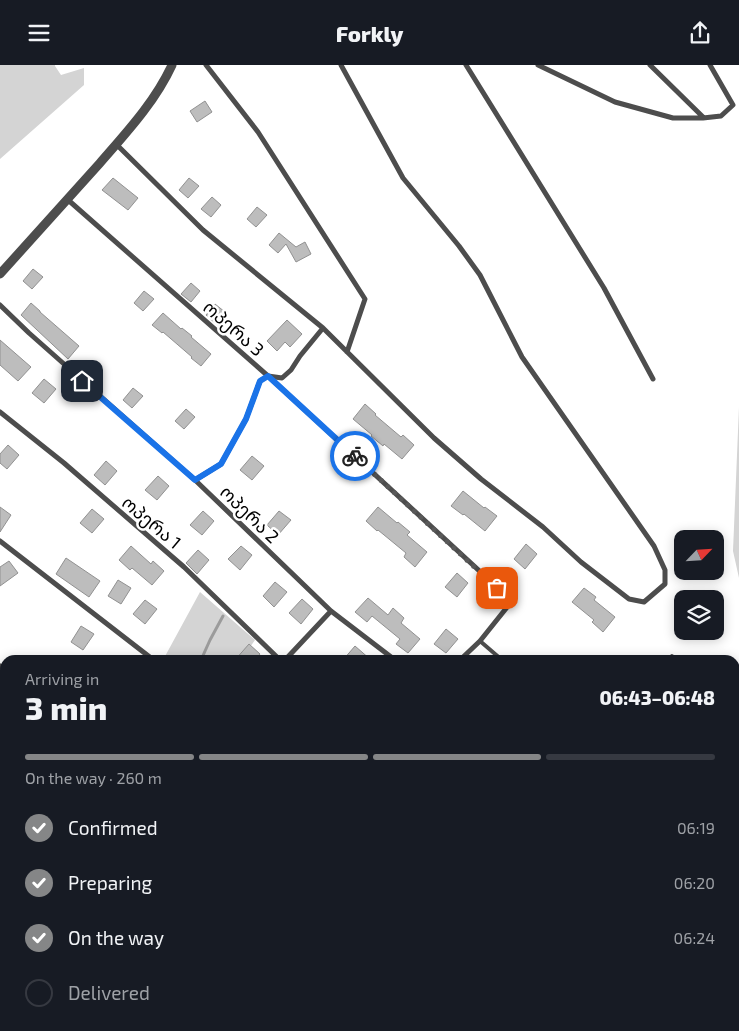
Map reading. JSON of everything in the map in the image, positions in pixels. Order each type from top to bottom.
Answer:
[{"type":"street","points":[[0,274],[116,144],[150,102],[166,79],[172,65]]},
{"type":"street","points":[[206,65],[258,132],[366,299],[346,352]]},
{"type":"street","points":[[116,144],[203,230],[323,328],[434,438],[481,479],[543,527],[581,562],[629,599],[644,601],[665,584],[665,570],[654,546],[522,357],[480,275],[459,246],[403,178],[341,65]]},
{"type":"street","points":[[466,65],[604,288],[653,379]]},
{"type":"street","points":[[538,65],[615,102],[673,118],[721,116],[733,105],[710,65]]},
{"type":"street","points":[[650,65],[703,118]]},
{"type":"street","name":"ოპერა 3","points":[[67,199],[268,376],[512,601],[480,641]]},
{"type":"street","name":"ოპერა 2","points":[[0,305],[195,480],[331,611],[388,655]]},
{"type":"street","points":[[195,480],[221,464],[246,419],[260,381],[268,376],[282,378],[291,371],[300,356],[323,328]]},
{"type":"street","name":"ოპერა 1","points":[[0,411],[64,463],[184,567],[275,655]]},
{"type":"street","points":[[0,541],[147,655]]},
{"type":"street","points":[[290,655],[331,611]]},
{"type":"street","points":[[465,655],[480,641]]},
{"type":"lane","points":[[480,641],[496,655]]},
{"type":"shaded area","points":[[0,65],[55,65],[61,75],[84,68],[84,85],[0,159]]},
{"type":"shaded area","points":[[739,407],[739,578],[733,551]]},
{"type":"shaded area","points":[[200,592],[255,640],[244,655],[166,655]]},
{"type":"building","points":[[205,101],[212,112],[197,122],[190,111]]},
{"type":"building","points":[[113,178],[138,198],[128,210],[102,190]]},
{"type":"building","points":[[189,178],[199,186],[188,198],[179,190]]},
{"type":"building","points":[[212,197],[221,205],[211,217],[201,209]]},
{"type":"building","points":[[257,207],[267,215],[256,227],[247,219]]},
{"type":"building","points":[[279,233],[296,247],[305,242],[311,254],[296,262],[286,244],[278,253],[269,245]]},
{"type":"building","points":[[33,269],[43,277],[32,289],[23,281]]},
{"type":"building","points":[[191,283],[200,291],[191,302],[181,294]]},
{"type":"building","points":[[144,291],[154,299],[143,311],[134,303]]},
{"type":"building","points":[[31,303],[79,346],[68,359],[21,315]]},
{"type":"building","points":[[215,304],[225,312],[215,323],[206,315]]},
{"type":"building","points":[[163,313],[211,354],[201,366],[163,332],[152,325]]},
{"type":"building","points":[[287,320],[302,334],[290,347],[285,342],[277,351],[267,341]]},
{"type":"building","points":[[0,340],[31,367],[18,381],[0,365]]},
{"type":"building","points":[[44,379],[56,389],[44,403],[32,393]]},
{"type":"building","points":[[133,388],[143,396],[132,408],[123,400]]},
{"type":"building","points":[[365,404],[401,437],[403,435],[414,445],[402,459],[384,444],[383,446],[353,419]]},
{"type":"building","points":[[186,409],[195,417],[184,429],[175,421]]},
{"type":"building","points":[[8,445],[19,455],[7,469],[0,463],[0,454]]},
{"type":"building","points":[[252,456],[264,466],[252,480],[240,470]]},
{"type":"building","points":[[106,461],[117,471],[105,485],[94,475]]},
{"type":"building","points":[[158,476],[169,486],[157,500],[145,490]]},
{"type":"building","points":[[463,491],[497,516],[485,531],[451,506]]},
{"type":"building","points":[[0,507],[11,515],[0,532]]},
{"type":"building","points":[[378,507],[410,532],[407,535],[427,552],[415,567],[404,557],[406,553],[366,521]]},
{"type":"building","points":[[92,509],[104,519],[92,533],[80,523]]},
{"type":"building","points":[[203,511],[214,521],[202,535],[190,525]]},
{"type":"building","points":[[279,511],[291,520],[278,535],[267,525]]},
{"type":"building","points":[[526,544],[537,554],[525,569],[514,559]]},
{"type":"building","points":[[131,546],[151,564],[153,561],[164,571],[152,585],[119,560]]},
{"type":"building","points":[[241,546],[252,555],[240,570],[228,559]]},
{"type":"building","points":[[198,550],[209,560],[197,574],[186,563]]},
{"type":"building","points":[[66,558],[100,581],[89,597],[56,574]]},
{"type":"building","points":[[9,561],[18,573],[0,586],[0,567]]},
{"type":"building","points":[[457,573],[468,583],[457,597],[445,587]]},
{"type":"building","points":[[118,580],[131,588],[121,604],[108,596]]},
{"type":"building","points":[[275,582],[287,592],[274,607],[263,596]]},
{"type":"building","points":[[584,588],[596,597],[594,600],[615,617],[603,632],[592,622],[594,620],[572,602]]},
{"type":"building","points":[[368,598],[388,615],[393,608],[404,618],[401,623],[420,639],[408,653],[396,644],[400,639],[372,616],[367,622],[355,612]]},
{"type":"building","points":[[302,599],[313,609],[301,624],[289,613]]},
{"type":"building","points":[[145,600],[157,609],[145,624],[133,614]]},
{"type":"building","points":[[81,626],[94,634],[83,650],[71,642]]},
{"type":"building","points":[[446,629],[458,639],[446,653],[434,644]]},
{"type":"building","points":[[249,644],[260,654],[259,655],[239,655]]},
{"type":"building","points":[[355,646],[365,655],[347,655]]},
{"type":"waterway","points":[[203,655],[223,616]]},
{"type":"way so far","points":[[355,456],[497,588]]},
{"type":"route","points":[[82,381],[195,480],[221,464],[246,419],[260,381],[268,376],[355,456]]}]
